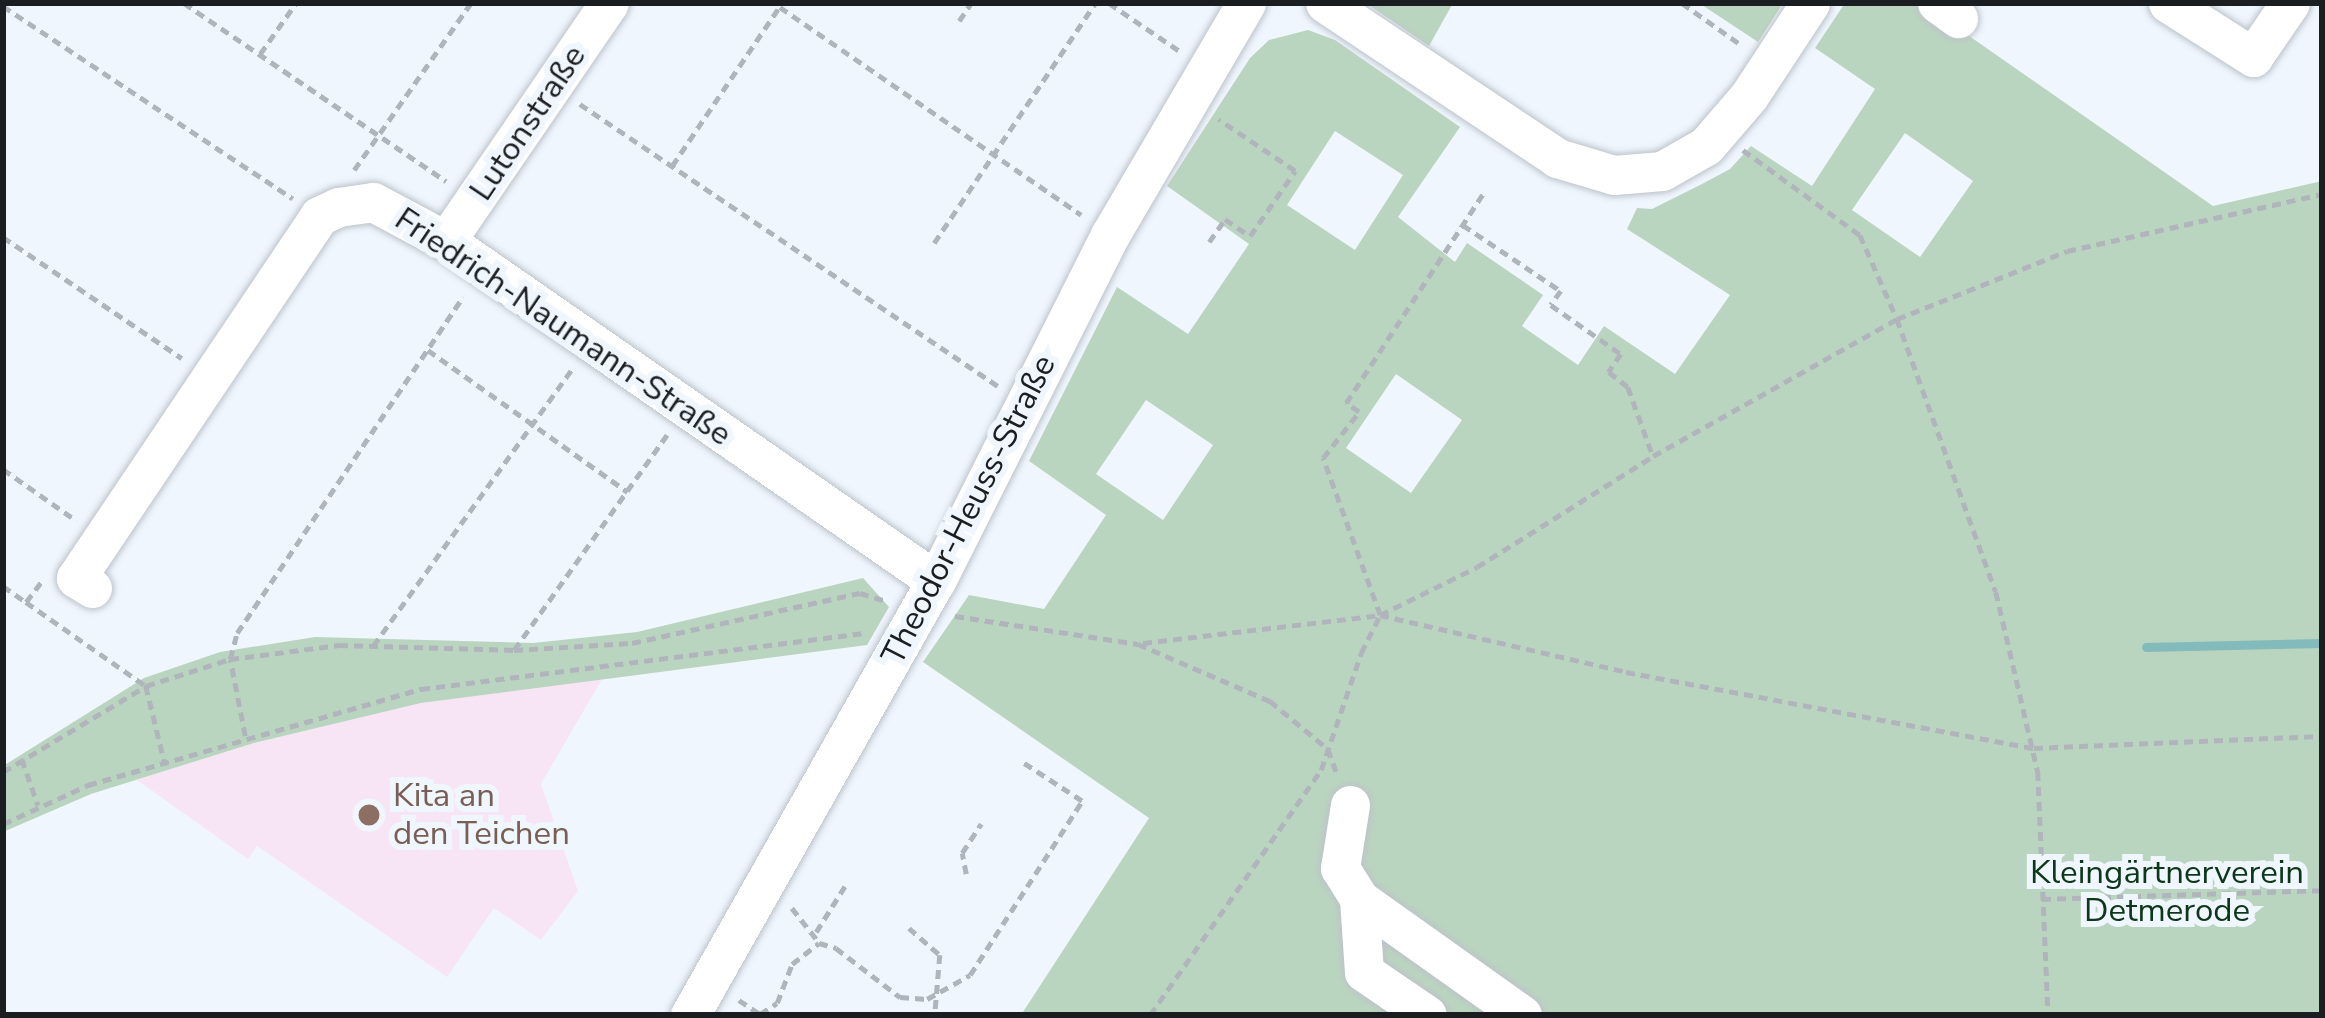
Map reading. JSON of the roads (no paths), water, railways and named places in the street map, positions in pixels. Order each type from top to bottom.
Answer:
[{"type":"street","name":"Lutonstraße","points":[[446,242],[609,3]]},
{"type":"street","name":"Theodor-Heuss-Straße","points":[[700,998],[928,595],[1110,235],[1246,3]]},
{"type":"street","points":[[1325,3],[1557,158],[1587,170],[1662,171],[1719,132],[1810,3]]},
{"type":"street","points":[[2168,3],[2253,57],[2290,3]]},
{"type":"street","name":"Friedrich-Naumann-Straße","points":[[92,589],[76,578],[319,216],[373,202],[446,242],[686,406],[928,595]]},
{"type":"street","points":[[1350,806],[1340,868],[1359,898],[1522,1015]]},
{"type":"street","points":[[1359,898],[1364,972],[1427,1015]]},
{"type":"waterway","points":[[2146,647],[2322,643]]},
{"type":"place","name":"Kita an den Teichen","points":[[369,815]]},
{"type":"park label","name":"Kleingärtnerverein Detmerode","points":[[2167,892]]}]
